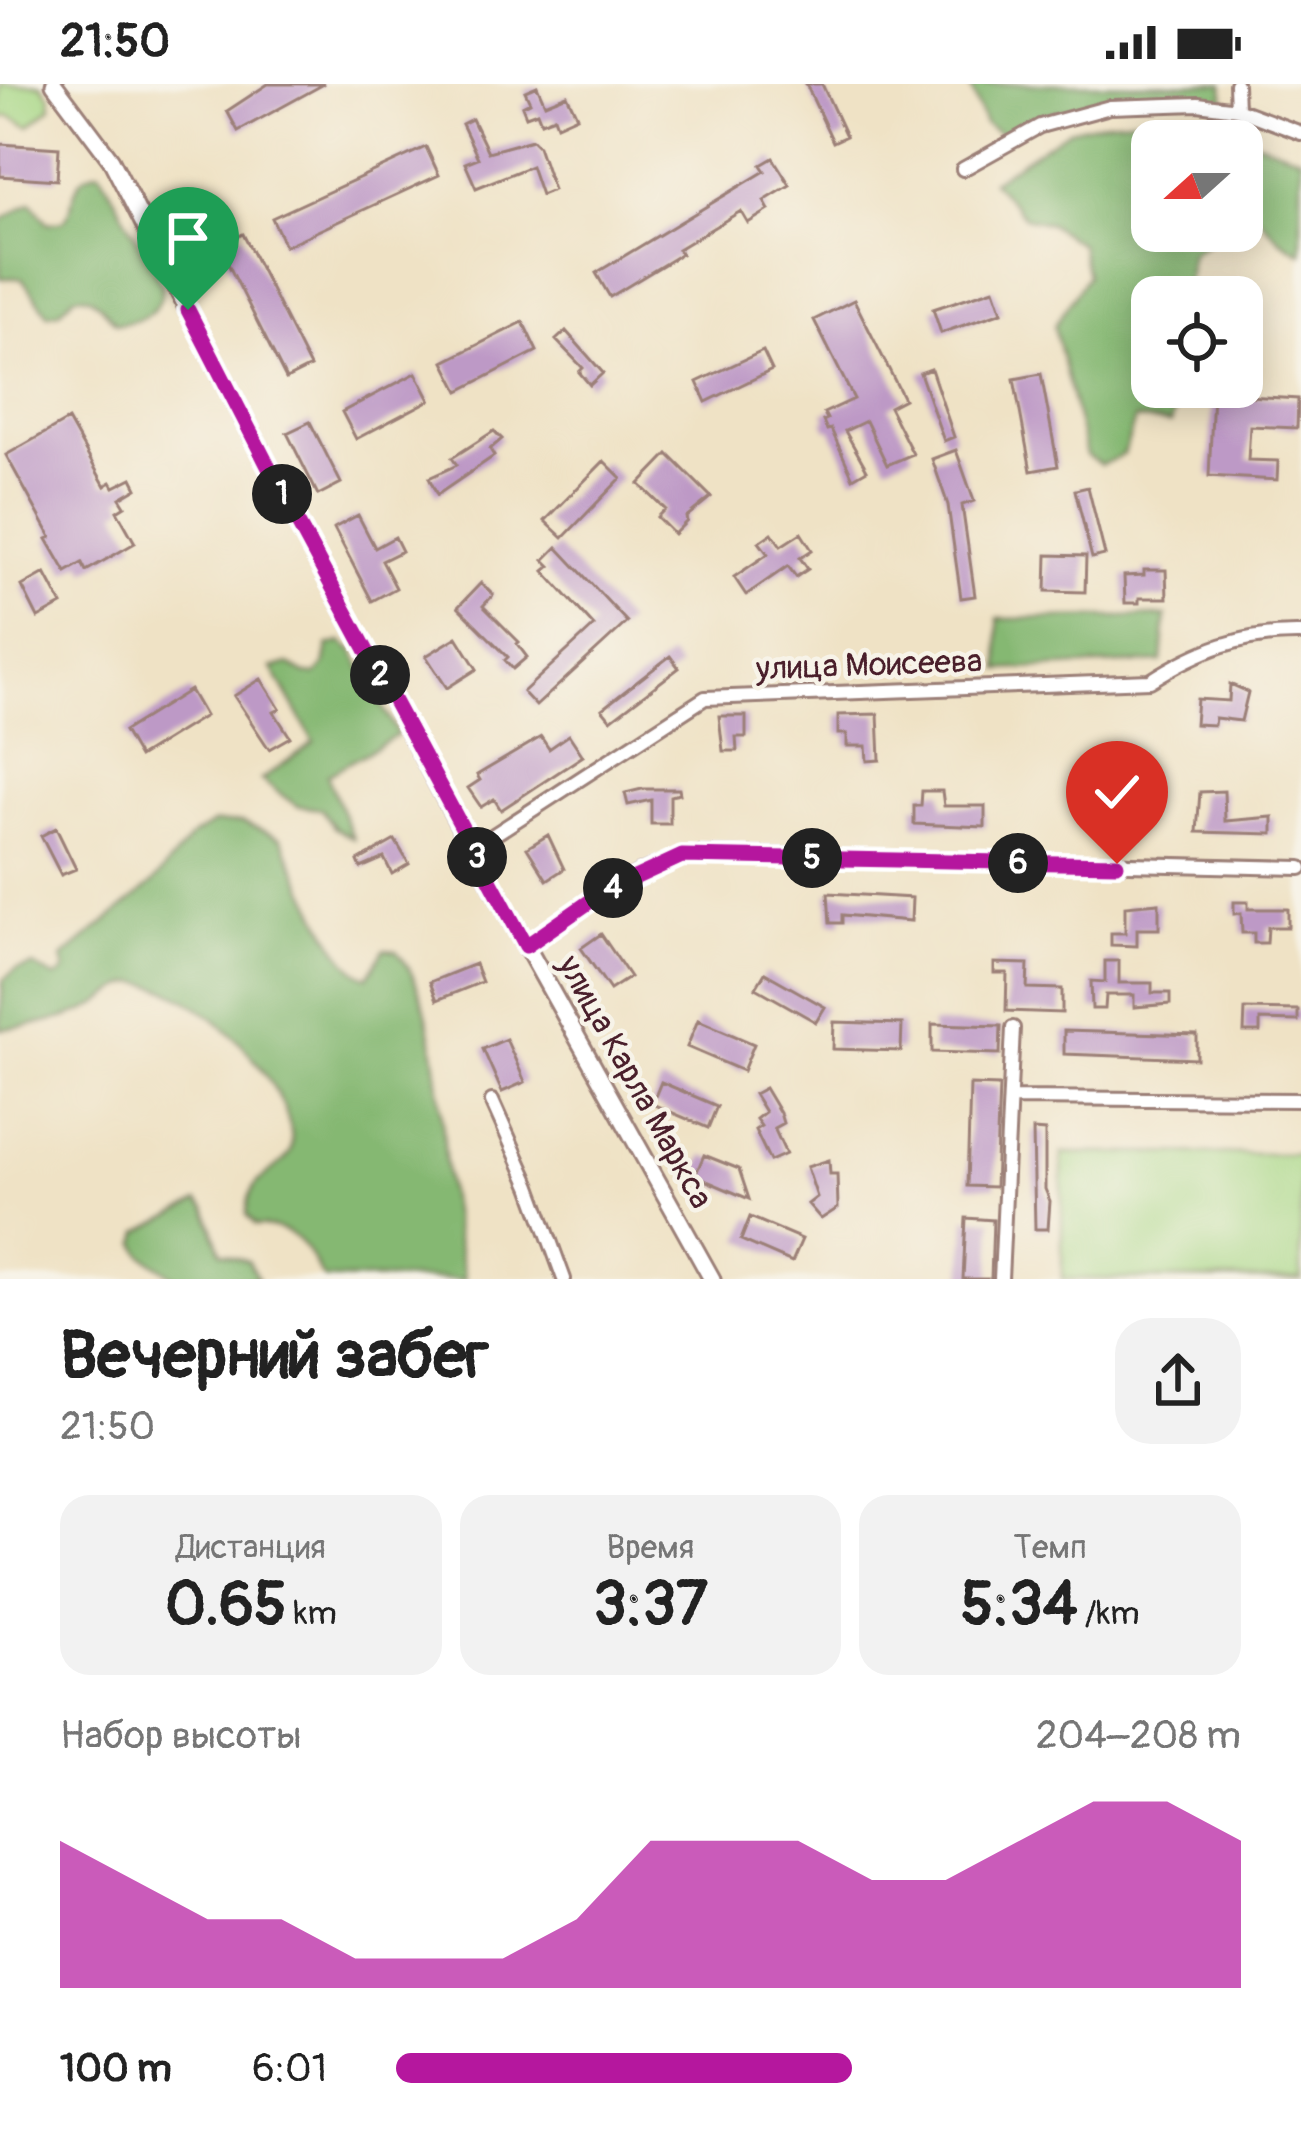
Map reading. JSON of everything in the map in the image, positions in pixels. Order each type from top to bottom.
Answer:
[{"type":"street","points":[[1236,84],[1237,109]]},
{"type":"street","name":"улица Карла Маркса","points":[[58,87],[111,160],[472,849],[712,1279]]},
{"type":"street","points":[[963,169],[1040,126],[1110,107],[1162,102],[1237,109],[1301,133]]},
{"type":"street","name":"улица Моисеева","points":[[472,849],[705,698],[1150,681],[1193,654],[1229,640],[1301,634]]},
{"type":"street","points":[[526,946],[622,882],[664,861],[701,854],[1301,868]]},
{"type":"street","points":[[1001,1279],[1013,1028]]},
{"type":"street","points":[[1010,1098],[1301,1100]]},
{"type":"street","points":[[492,1101],[564,1279]]},
{"type":"green space","points":[[0,84],[41,84],[51,107],[29,126],[9,116],[0,118]]},
{"type":"green space","points":[[969,84],[1223,84],[1225,105],[1157,91],[1050,113],[1002,135],[985,124]]},
{"type":"green space","points":[[1179,115],[1194,120],[1131,120],[1131,252],[1193,252],[1188,276],[1131,276],[1131,408],[1176,408],[1171,423],[1135,419],[1124,454],[1101,465],[1086,455],[1054,326],[1087,276],[1080,244],[1049,224],[1024,217],[992,181],[1069,130],[1106,121]]},
{"type":"green space","points":[[1263,144],[1301,157],[1301,253],[1263,221]]},
{"type":"green space","points":[[100,171],[162,285],[154,309],[133,321],[116,323],[93,299],[82,295],[74,296],[59,312],[48,314],[22,278],[0,278],[0,221],[31,202],[48,223],[63,221],[78,184]]},
{"type":"green space","points":[[1166,616],[1162,662],[1000,670],[998,619]]},
{"type":"green space","points":[[341,642],[353,651],[398,735],[327,775],[353,838],[334,827],[321,809],[297,806],[261,780],[314,742],[272,668],[289,664],[316,675],[324,666],[328,646]]},
{"type":"green space","points":[[242,822],[281,838],[331,938],[356,970],[368,977],[384,950],[396,951],[410,970],[429,1023],[465,1279],[324,1279],[291,1234],[255,1225],[247,1215],[249,1200],[261,1179],[290,1151],[287,1117],[259,1065],[214,1019],[189,1002],[164,989],[134,983],[76,1014],[0,1029],[3,980],[33,966],[55,977],[61,975],[65,970],[62,958],[152,884],[192,836],[214,823]]},
{"type":"green space","points":[[1062,1153],[1301,1154],[1301,1279],[1062,1279]]},
{"type":"green space","points":[[198,1202],[206,1208],[221,1252],[248,1261],[258,1279],[176,1279],[142,1254],[137,1243],[140,1232]]},
{"type":"building","points":[[268,84],[324,84],[238,131],[227,111]]},
{"type":"building","points":[[806,84],[822,84],[846,136],[833,142]]},
{"type":"building","points":[[537,86],[545,104],[567,95],[577,116],[557,125],[554,117],[541,122],[537,112],[526,116],[522,106],[530,102],[525,91]]},
{"type":"building","points":[[472,119],[488,152],[532,140],[553,190],[541,195],[531,166],[476,188],[465,163],[478,158],[462,124]]},
{"type":"building","points":[[0,144],[59,148],[57,180],[0,176]]},
{"type":"building","points":[[426,147],[439,175],[285,246],[272,218]]},
{"type":"building","points":[[773,158],[790,185],[764,201],[769,210],[748,223],[741,211],[610,297],[596,273],[765,171],[761,165]]},
{"type":"building","points":[[243,234],[310,367],[286,379],[219,246]]},
{"type":"building","points":[[994,289],[1002,312],[941,333],[933,309]]},
{"type":"building","points":[[854,300],[904,399],[889,407],[913,454],[887,465],[866,421],[845,431],[867,470],[853,478],[823,421],[827,419],[824,413],[854,399],[814,320]]},
{"type":"building","points":[[523,322],[537,351],[459,391],[444,362]]},
{"type":"building","points":[[566,331],[603,373],[590,385],[579,372],[583,368],[556,340]]},
{"type":"building","points":[[763,351],[772,370],[706,402],[697,382]]},
{"type":"building","points":[[931,369],[954,437],[944,441],[920,373]]},
{"type":"building","points":[[416,373],[430,400],[356,439],[342,412]]},
{"type":"building","points":[[1041,374],[1058,466],[1031,471],[1014,379]]},
{"type":"building","points":[[1263,397],[1298,399],[1297,428],[1250,426],[1248,460],[1278,461],[1277,480],[1209,476],[1212,408],[1263,408]]},
{"type":"building","points":[[68,420],[105,486],[132,478],[137,488],[120,498],[125,506],[117,511],[135,543],[86,571],[82,563],[66,572],[6,455]]},
{"type":"building","points":[[310,422],[341,483],[318,495],[287,433]]},
{"type":"building","points":[[494,431],[502,439],[490,449],[494,456],[437,495],[429,478],[457,465],[452,458]]},
{"type":"building","points":[[956,450],[974,501],[962,505],[975,596],[961,598],[948,505],[932,459]]},
{"type":"building","points":[[668,454],[711,497],[674,534],[657,517],[665,509],[639,484]]},
{"type":"building","points":[[604,461],[621,478],[563,538],[545,521]]},
{"type":"building","points":[[1088,487],[1105,555],[1092,558],[1075,490]]},
{"type":"building","points":[[358,515],[375,548],[395,537],[402,551],[382,561],[396,588],[372,601],[334,528]]},
{"type":"building","points":[[772,533],[781,546],[801,533],[812,550],[800,558],[808,569],[796,577],[788,566],[746,595],[734,577],[768,554],[759,542]]},
{"type":"building","points":[[557,547],[627,622],[536,706],[523,692],[594,626],[544,571],[550,566],[544,560]]},
{"type":"building","points":[[1047,555],[1086,556],[1085,592],[1046,591]]},
{"type":"building","points":[[1144,570],[1166,570],[1167,598],[1125,603],[1124,576],[1144,575]]},
{"type":"building","points":[[45,573],[62,605],[38,618],[22,586]]},
{"type":"building","points":[[481,583],[493,595],[483,606],[519,642],[527,657],[513,669],[505,660],[508,657],[458,607]]},
{"type":"building","points":[[457,637],[477,669],[447,688],[426,656]]},
{"type":"building","points":[[670,656],[679,668],[611,720],[602,709]]},
{"type":"building","points":[[261,679],[290,737],[269,749],[234,696]]},
{"type":"building","points":[[1230,684],[1248,692],[1241,721],[1215,718],[1214,725],[1195,724],[1197,699],[1229,701]]},
{"type":"building","points":[[190,690],[205,716],[139,757],[124,731]]},
{"type":"building","points":[[878,714],[880,760],[867,761],[866,746],[847,746],[847,734],[838,734],[838,715]]},
{"type":"building","points":[[719,716],[746,716],[746,737],[736,737],[737,751],[723,751]]},
{"type":"building","points":[[569,735],[583,756],[501,810],[494,799],[481,807],[468,788],[480,780],[477,775],[541,737],[549,749]]},
{"type":"building","points":[[679,789],[680,794],[670,796],[670,824],[651,824],[651,800],[628,805],[625,793]]},
{"type":"building","points":[[922,791],[942,791],[944,806],[985,806],[985,827],[914,824],[914,806],[921,806]]},
{"type":"building","points":[[1224,791],[1225,821],[1273,817],[1273,834],[1197,832],[1200,792]]},
{"type":"building","points":[[56,828],[76,869],[61,875],[41,836]]},
{"type":"building","points":[[548,835],[564,869],[547,880],[527,848]]},
{"type":"building","points":[[395,840],[409,864],[392,874],[384,858],[361,868],[358,861]]},
{"type":"building","points":[[828,893],[912,898],[911,921],[842,915],[842,923],[830,923]]},
{"type":"building","points":[[1234,902],[1248,902],[1248,909],[1288,909],[1288,927],[1268,927],[1267,943],[1254,943],[1254,933],[1242,933],[1241,913],[1234,914]]},
{"type":"building","points":[[1159,903],[1159,929],[1137,929],[1137,946],[1111,945],[1111,933],[1125,933],[1125,906]]},
{"type":"building","points":[[601,934],[630,977],[610,990],[581,948]]},
{"type":"building","points":[[1105,961],[1119,961],[1119,983],[1152,983],[1152,993],[1170,993],[1170,1004],[1134,1007],[1134,995],[1106,995],[1105,1009],[1092,1009],[1091,981],[1105,982]]},
{"type":"building","points":[[994,963],[1028,964],[1027,988],[1062,989],[1062,1013],[1006,1011],[1007,973],[994,973]]},
{"type":"building","points":[[475,964],[482,982],[437,1000],[430,982]]},
{"type":"building","points":[[765,973],[825,1007],[816,1022],[756,988]]},
{"type":"building","points":[[1245,1009],[1298,1010],[1298,1021],[1260,1020],[1260,1032],[1244,1032]]},
{"type":"building","points":[[698,1020],[754,1044],[743,1071],[687,1047]]},
{"type":"building","points":[[834,1022],[902,1024],[901,1051],[833,1049]]},
{"type":"building","points":[[932,1024],[1001,1026],[1000,1054],[932,1052]]},
{"type":"building","points":[[1064,1031],[1197,1035],[1197,1059],[1064,1054]]},
{"type":"building","points":[[506,1039],[525,1082],[502,1092],[483,1049]]},
{"type":"building","points":[[661,1082],[717,1106],[708,1128],[652,1104]]},
{"type":"building","points":[[970,1085],[999,1086],[995,1187],[967,1186]]},
{"type":"building","points":[[765,1088],[780,1113],[783,1123],[774,1128],[786,1154],[770,1161],[755,1130],[761,1126],[756,1119],[765,1112],[754,1094]]},
{"type":"building","points":[[1033,1130],[1045,1131],[1048,1229],[1035,1229]]},
{"type":"building","points":[[704,1155],[739,1169],[749,1199],[695,1176]]},
{"type":"building","points":[[829,1160],[830,1174],[837,1174],[838,1208],[821,1219],[808,1204],[817,1197],[807,1167]]},
{"type":"building","points":[[750,1217],[802,1239],[792,1262],[741,1240]]},
{"type":"building","points":[[966,1218],[993,1220],[991,1279],[963,1279]]},
{"type":"route","points":[[188,310],[526,946],[602,893],[682,856],[1117,864]]}]
